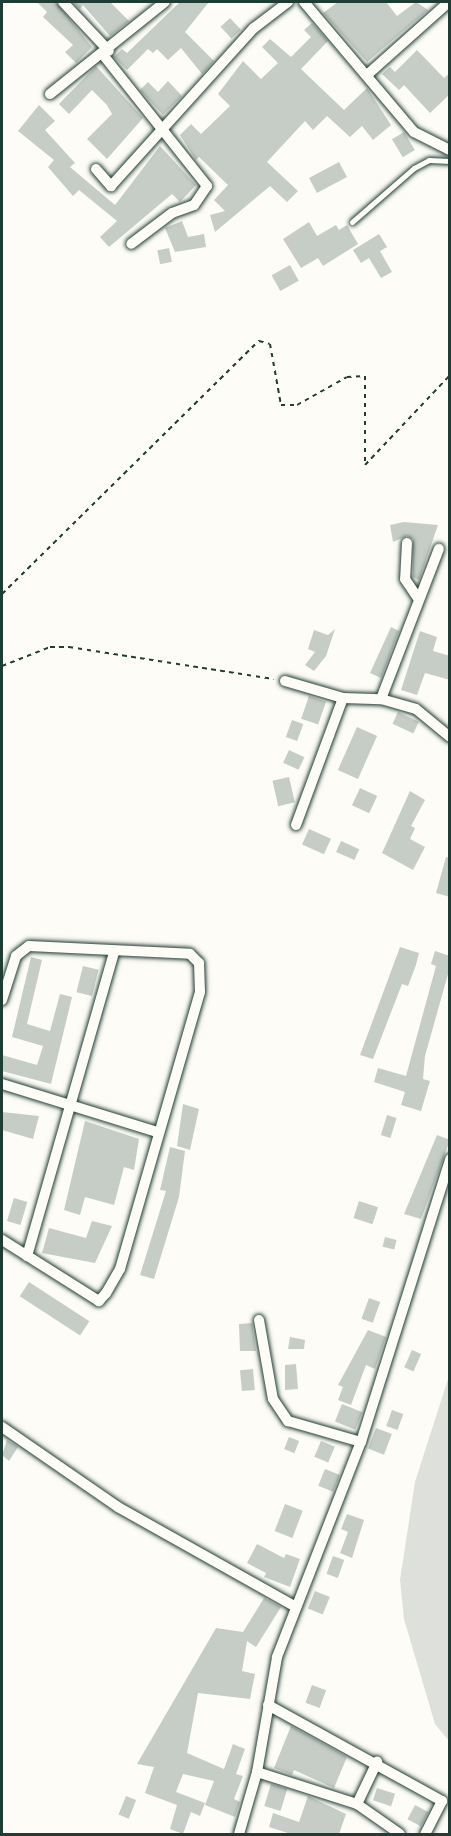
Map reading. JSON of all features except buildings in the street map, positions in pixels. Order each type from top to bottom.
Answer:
[{"type":"street","points":[[63,2],[106,54],[162,131],[200,173],[207,186],[204,195],[131,244]]},
{"type":"street","points":[[96,169],[111,186],[254,28],[288,2]]},
{"type":"street","points":[[304,2],[414,132],[450,150]]},
{"type":"street","points":[[368,75],[449,2]]},
{"type":"street","points":[[50,94],[106,54],[157,4]]},
{"type":"street","points":[[407,543],[405,579],[417,597]]},
{"type":"street","points":[[381,699],[417,597],[428,590],[439,549]]},
{"type":"street","points":[[285,681],[343,698],[381,699],[416,709],[450,737]]},
{"type":"street","points":[[296,825],[343,698]]},
{"type":"street","points":[[2,1000],[16,956],[29,946],[190,954],[199,963],[200,992],[157,1132],[120,1269],[99,1301],[2,1240]]},
{"type":"street","points":[[27,1256],[114,952]]},
{"type":"street","points":[[2,1084],[157,1132]]},
{"type":"street","points":[[239,1834],[257,1772],[277,1657],[361,1442],[450,1159]]},
{"type":"street","points":[[259,1320],[273,1399],[288,1421],[361,1442]]},
{"type":"street","points":[[2,1427],[118,1507],[296,1607]]},
{"type":"street","points":[[268,1705],[377,1762],[442,1801],[425,1834]]},
{"type":"street","points":[[357,1804],[377,1762]]},
{"type":"street","points":[[257,1772],[357,1804],[400,1834]]},
{"type":"lane","points":[[352,222],[414,168],[429,160],[450,161]]},
{"type":"path","points":[[2,594],[259,341],[270,344],[280,405],[297,405],[347,377],[364,376],[365,465],[450,375]]},
{"type":"path","points":[[2,666],[50,646],[69,647],[285,681]]},
{"type":"shaded area","points":[[449,1376],[449,1741],[435,1724],[404,1619],[400,1580],[415,1482]]}]
